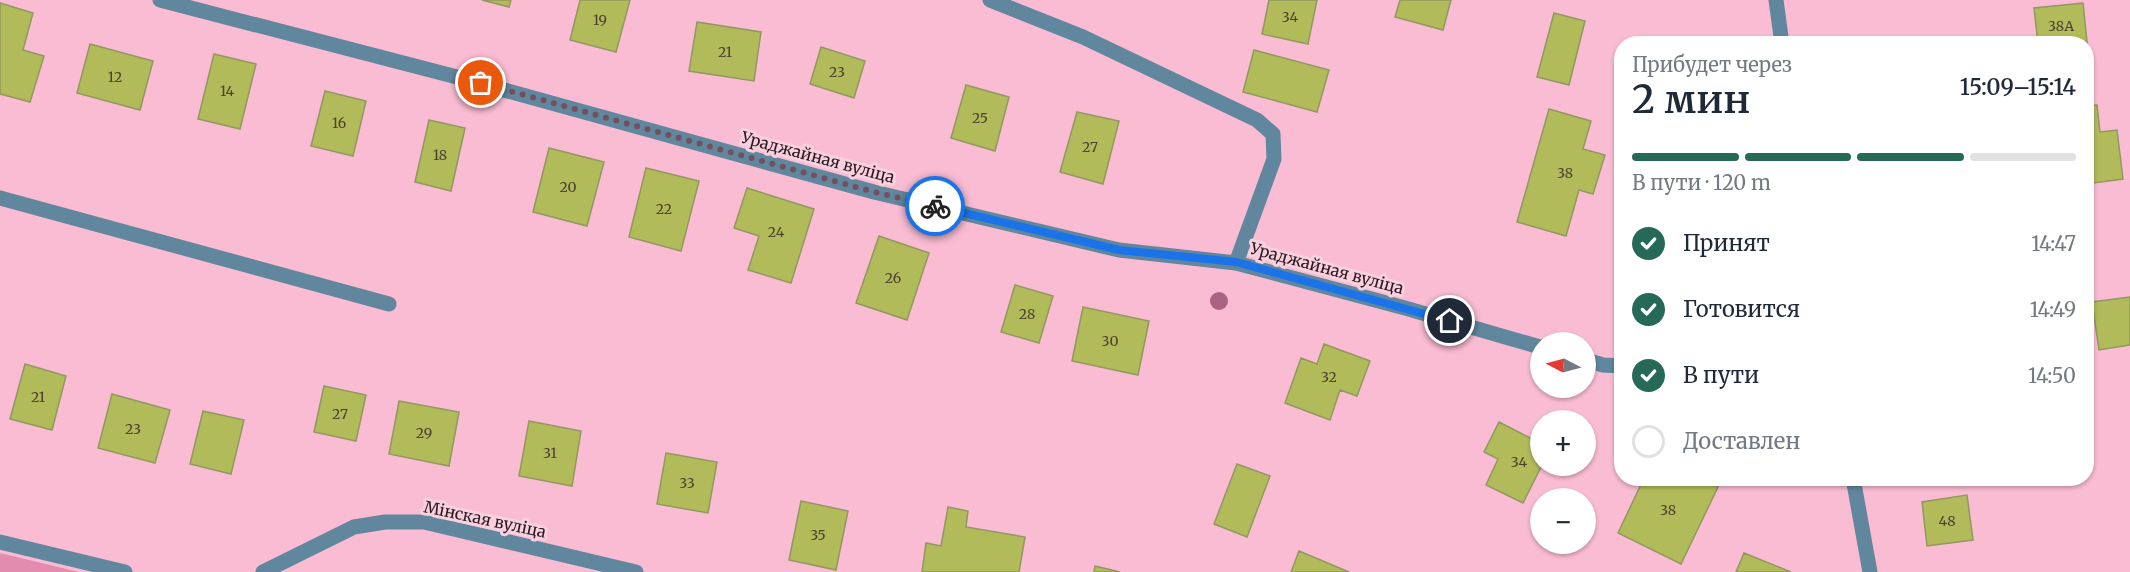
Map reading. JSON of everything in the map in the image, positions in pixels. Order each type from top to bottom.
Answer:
[{"type":"street","name":"Ураджайная вуліца","points":[[159,0],[458,77],[874,192],[1119,250],[1236,262],[1530,344]]},
{"type":"street","points":[[990,0],[1083,38],[1257,120],[1273,134],[1274,159],[1236,262]]},
{"type":"street","points":[[1776,0],[1781,36]]},
{"type":"street","points":[[0,198],[389,304]]},
{"type":"street","points":[[1596,363],[1614,366]]},
{"type":"street","points":[[1854,486],[1870,572]]},
{"type":"street","name":"Мінская вуліца","points":[[263,572],[354,527],[385,522],[424,522],[636,572]]},
{"type":"street","points":[[0,542],[125,572]]},
{"type":"shaded area","points":[[0,553],[79,572],[0,572]]},
{"type":"building","points":[[482,0],[511,0],[509,7]]},
{"type":"building","points":[[580,0],[630,0],[616,52],[570,40]]},
{"type":"building","points":[[1269,0],[1317,0],[1308,44],[1262,34]]},
{"type":"building","points":[[1400,0],[1451,0],[1443,30],[1395,17]]},
{"type":"building","points":[[0,3],[33,13],[23,50],[44,56],[30,102],[0,94]]},
{"type":"building","points":[[2083,3],[2086,36],[2037,36],[2034,8]]},
{"type":"building","points":[[1554,13],[1585,21],[1569,85],[1537,77]]},
{"type":"building","points":[[697,22],[761,32],[754,81],[689,71]]},
{"type":"building","points":[[90,44],[153,61],[140,110],[77,93]]},
{"type":"building","points":[[821,47],[865,61],[854,98],[810,84]]},
{"type":"building","points":[[1254,50],[1329,70],[1317,112],[1243,92]]},
{"type":"building","points":[[214,54],[256,64],[240,129],[198,119]]},
{"type":"building","points":[[966,85],[1009,97],[995,151],[951,138]]},
{"type":"building","points":[[325,91],[366,101],[353,156],[311,146]]},
{"type":"building","points":[[2094,105],[2097,105],[2100,132],[2117,130],[2123,179],[2094,183]]},
{"type":"building","points":[[1549,109],[1591,121],[1583,149],[1605,155],[1593,194],[1579,190],[1566,236],[1517,222]]},
{"type":"building","points":[[1077,112],[1119,121],[1103,184],[1060,172]]},
{"type":"building","points":[[429,120],[465,128],[451,191],[415,182]]},
{"type":"building","points":[[549,148],[604,162],[587,226],[533,212]]},
{"type":"building","points":[[646,168],[699,181],[681,251],[629,237]]},
{"type":"building","points":[[747,188],[814,209],[791,283],[748,270],[759,236],[734,228]]},
{"type":"building","points":[[879,236],[929,253],[907,320],[856,303]]},
{"type":"building","points":[[1015,285],[1053,296],[1039,343],[1001,332]]},
{"type":"building","points":[[2130,297],[2130,345],[2099,350],[2094,302]]},
{"type":"building","points":[[1083,307],[1149,321],[1138,375],[1072,361]]},
{"type":"building","points":[[1324,344],[1370,361],[1357,396],[1340,390],[1330,420],[1285,403],[1301,358],[1317,364]]},
{"type":"building","points":[[25,364],[66,376],[52,430],[10,419]]},
{"type":"building","points":[[324,386],[366,395],[356,441],[314,432]]},
{"type":"building","points":[[112,394],[170,410],[155,463],[98,448]]},
{"type":"building","points":[[399,401],[459,412],[449,466],[389,454]]},
{"type":"building","points":[[203,411],[244,420],[231,474],[190,464]]},
{"type":"building","points":[[529,421],[581,431],[572,486],[519,476]]},
{"type":"building","points":[[1499,422],[1530,438],[1530,476],[1536,476],[1523,503],[1486,485],[1498,459],[1484,452]]},
{"type":"building","points":[[666,453],[717,462],[708,513],[657,504]]},
{"type":"building","points":[[1237,464],[1270,476],[1247,537],[1214,524]]},
{"type":"building","points":[[1640,486],[1718,487],[1681,564],[1618,533]]},
{"type":"building","points":[[1967,495],[1973,540],[1927,546],[1922,502]]},
{"type":"building","points":[[801,501],[848,511],[836,570],[789,560]]},
{"type":"building","points":[[948,507],[968,511],[966,527],[1025,537],[1019,572],[922,572],[926,543],[941,546]]},
{"type":"building","points":[[1299,551],[1349,572],[1291,572]]},
{"type":"building","points":[[1744,553],[1791,572],[1736,572]]},
{"type":"building","points":[[1095,566],[1120,572],[1094,572]]},
{"type":"way so far","points":[[481,83],[874,192],[935,206]]},
{"type":"route","points":[[935,206],[1119,250],[1236,262],[1450,321]]}]
